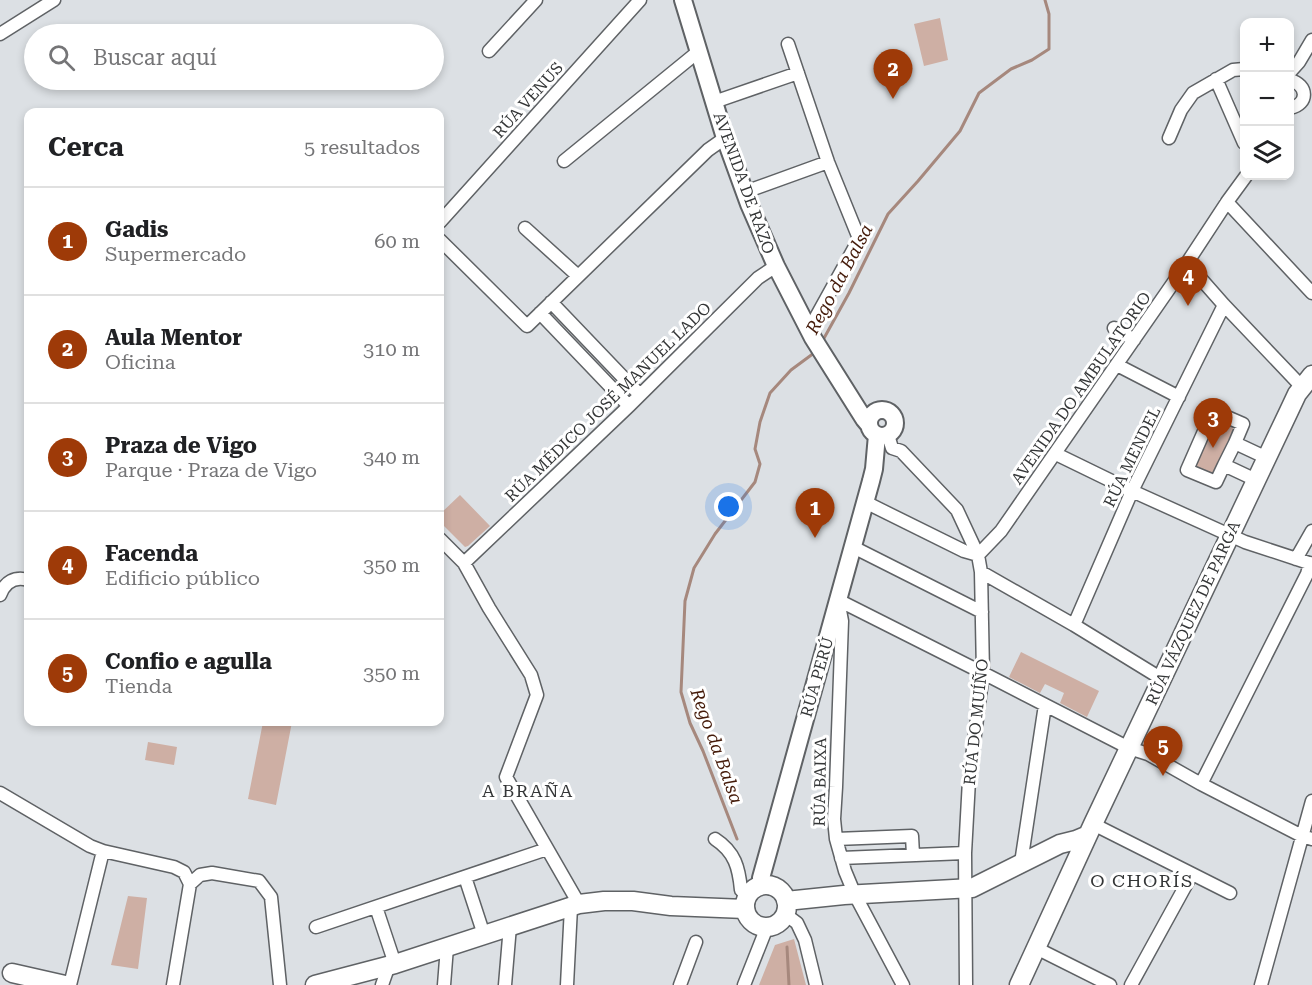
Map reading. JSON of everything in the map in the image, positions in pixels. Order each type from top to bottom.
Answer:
[{"type":"main road","name":"RÚA VÁZQUEZ DE PARGA","points":[[1084,837],[1093,810],[1102,803],[1293,402],[1307,381]]},
{"type":"main road","points":[[786,908],[781,891],[771,885],[753,890],[747,902],[750,920],[767,927],[778,923],[786,908],[808,899],[966,889],[978,886],[1060,844],[1084,837]]},
{"type":"main road","points":[[1019,985],[1084,837]]},
{"type":"main road","points":[[315,985],[392,965],[575,905],[604,901],[633,901],[671,906],[747,902]]},
{"type":"main road","points":[[9,977],[30,978],[65,985]]},
{"type":"street","points":[[0,34],[54,0]]},
{"type":"street","points":[[489,51],[536,0]]},
{"type":"street","name":"RÚA VENUS","points":[[444,218],[640,0]]},
{"type":"street","name":"AVENIDA DE RAZO","points":[[684,0],[725,138],[776,266],[820,350],[857,407],[867,410],[883,440]]},
{"type":"street","points":[[1294,68],[1312,40]]},
{"type":"street","points":[[788,44],[828,162],[858,236],[857,243],[815,319],[807,326]]},
{"type":"street","points":[[564,161],[699,51]]},
{"type":"street","points":[[1294,107],[1303,99],[1296,76],[1299,62]]},
{"type":"street","points":[[1168,138],[1181,110],[1193,93],[1233,70],[1240,69]]},
{"type":"street","points":[[714,102],[798,73]]},
{"type":"street","points":[[1216,79],[1240,132]]},
{"type":"street","points":[[444,244],[526,326],[708,150],[725,138]]},
{"type":"street","points":[[745,192],[828,162]]},
{"type":"street","name":"AVENIDA DO AMBULATORIO","points":[[978,555],[1002,531],[1243,180]]},
{"type":"street","points":[[1227,202],[1312,292]]},
{"type":"street","points":[[525,228],[578,276]]},
{"type":"street","points":[[1187,263],[1224,305],[1307,381]]},
{"type":"street","name":"RÚA MÉDICO JOSÉ MANUEL LADO","points":[[464,563],[629,406],[758,278],[776,266]]},
{"type":"street","points":[[551,302],[640,395]]},
{"type":"street","name":"RÚA MENDEL","points":[[1074,625],[1132,491],[1224,305]]},
{"type":"street","points":[[540,313],[629,406]]},
{"type":"street","points":[[1114,328],[1134,340]]},
{"type":"street","points":[[586,360],[597,350]]},
{"type":"street","points":[[1117,365],[1179,397]]},
{"type":"street","points":[[1213,411],[1243,424],[1235,443],[1216,482],[1187,470],[1213,411]]},
{"type":"street","name":"RÚA PERÚ","points":[[765,885],[761,878],[883,440]]},
{"type":"street","name":"RÚA DO MUÍÑO","points":[[883,440],[957,510],[978,555],[981,572],[983,673],[969,780],[965,853],[966,985]]},
{"type":"street","points":[[1235,443],[1267,458]]},
{"type":"street","points":[[1056,454],[1245,542],[1311,563],[1201,784]]},
{"type":"street","points":[[1224,465],[1256,480]]},
{"type":"street","points":[[865,502],[964,551],[978,555]]},
{"type":"street","points":[[1296,559],[1312,531]]},
{"type":"street","points":[[444,542],[464,563],[531,675],[537,695],[506,777],[547,849],[575,905],[567,985]]},
{"type":"street","points":[[853,547],[982,612]]},
{"type":"street","points":[[981,572],[1162,679]]},
{"type":"street","points":[[0,595],[3,587],[15,579],[24,579]]},
{"type":"street","points":[[838,600],[1129,748],[1148,754],[1201,784],[1307,837]]},
{"type":"street","name":"RÚA BAIXA","points":[[838,600],[842,621],[834,819],[836,839],[855,895],[903,985]]},
{"type":"street","points":[[823,657],[831,658],[840,664]]},
{"type":"street","points":[[1021,863],[1046,705]]},
{"type":"street","points":[[0,793],[90,846],[174,867],[184,872],[190,884],[173,985]]},
{"type":"street","points":[[1261,985],[1307,837],[1312,801]]},
{"type":"street","points":[[836,839],[912,836],[914,855]]},
{"type":"street","points":[[1084,837],[1192,874],[1230,893]]},
{"type":"street","points":[[715,839],[724,844],[730,852],[737,867],[741,890],[747,902]]},
{"type":"street","points":[[316,927],[547,849]]},
{"type":"street","points":[[70,985],[103,851]]},
{"type":"street","points":[[841,858],[965,853]]},
{"type":"street","points":[[190,884],[200,875],[212,873],[259,880],[271,897],[280,985]]},
{"type":"street","points":[[1131,985],[1192,874]]},
{"type":"street","points":[[465,877],[484,935]]},
{"type":"street","points":[[376,907],[392,965],[382,985]]},
{"type":"street","points":[[786,908],[797,923],[805,940],[816,985]]},
{"type":"street","points":[[506,985],[510,926]]},
{"type":"street","points":[[744,985],[767,927]]},
{"type":"street","points":[[680,985],[696,942]]},
{"type":"street","points":[[444,985],[447,947]]},
{"type":"street","points":[[1036,948],[1110,985]]},
{"type":"shaded area","points":[[940,18],[948,60],[924,66],[914,24]]},
{"type":"shaded area","points":[[1214,418],[1234,427],[1212,478],[1192,469]]},
{"type":"shaded area","points":[[460,495],[490,526],[465,547],[444,526],[444,510]]},
{"type":"shaded area","points":[[1021,652],[1099,691],[1087,717],[1060,703],[1064,693],[1045,684],[1040,693],[1009,677]]},
{"type":"shaded area","points":[[262,726],[291,726],[276,805],[248,799]]},
{"type":"shaded area","points":[[148,742],[177,747],[174,765],[145,760]]},
{"type":"shaded area","points":[[128,896],[147,898],[138,969],[111,965]]},
{"type":"shaded area","points":[[794,939],[806,985],[759,985],[775,945]]},
{"type":"waterway","name":"Rego da Balsa","points":[[823,340],[888,214],[960,131],[979,93],[1011,69],[1032,60],[1049,49],[1049,14],[1045,0]]},
{"type":"waterway","name":"Rego da Balsa","points":[[737,839],[690,723],[681,692],[685,601],[694,568],[715,534],[755,482],[760,464],[755,449],[760,422],[770,393],[791,370],[814,353]]},
{"type":"waterway","name":"Rego da Balsa","points":[[787,947],[789,985]]},
{"type":"place","name":"Aula Mentor","points":[[893,99]]},
{"type":"place","name":"Facenda","points":[[1188,306]]},
{"type":"place","name":"Praza de Vigo","points":[[1213,448]]},
{"type":"place","name":"Gadis","points":[[815,538]]},
{"type":"place","name":"Confio e agulla","points":[[1163,776]]},
{"type":"district","name":"A BRAÑA","points":[[528,790]]},
{"type":"district","name":"O CHORÍS","points":[[1142,880]]}]
